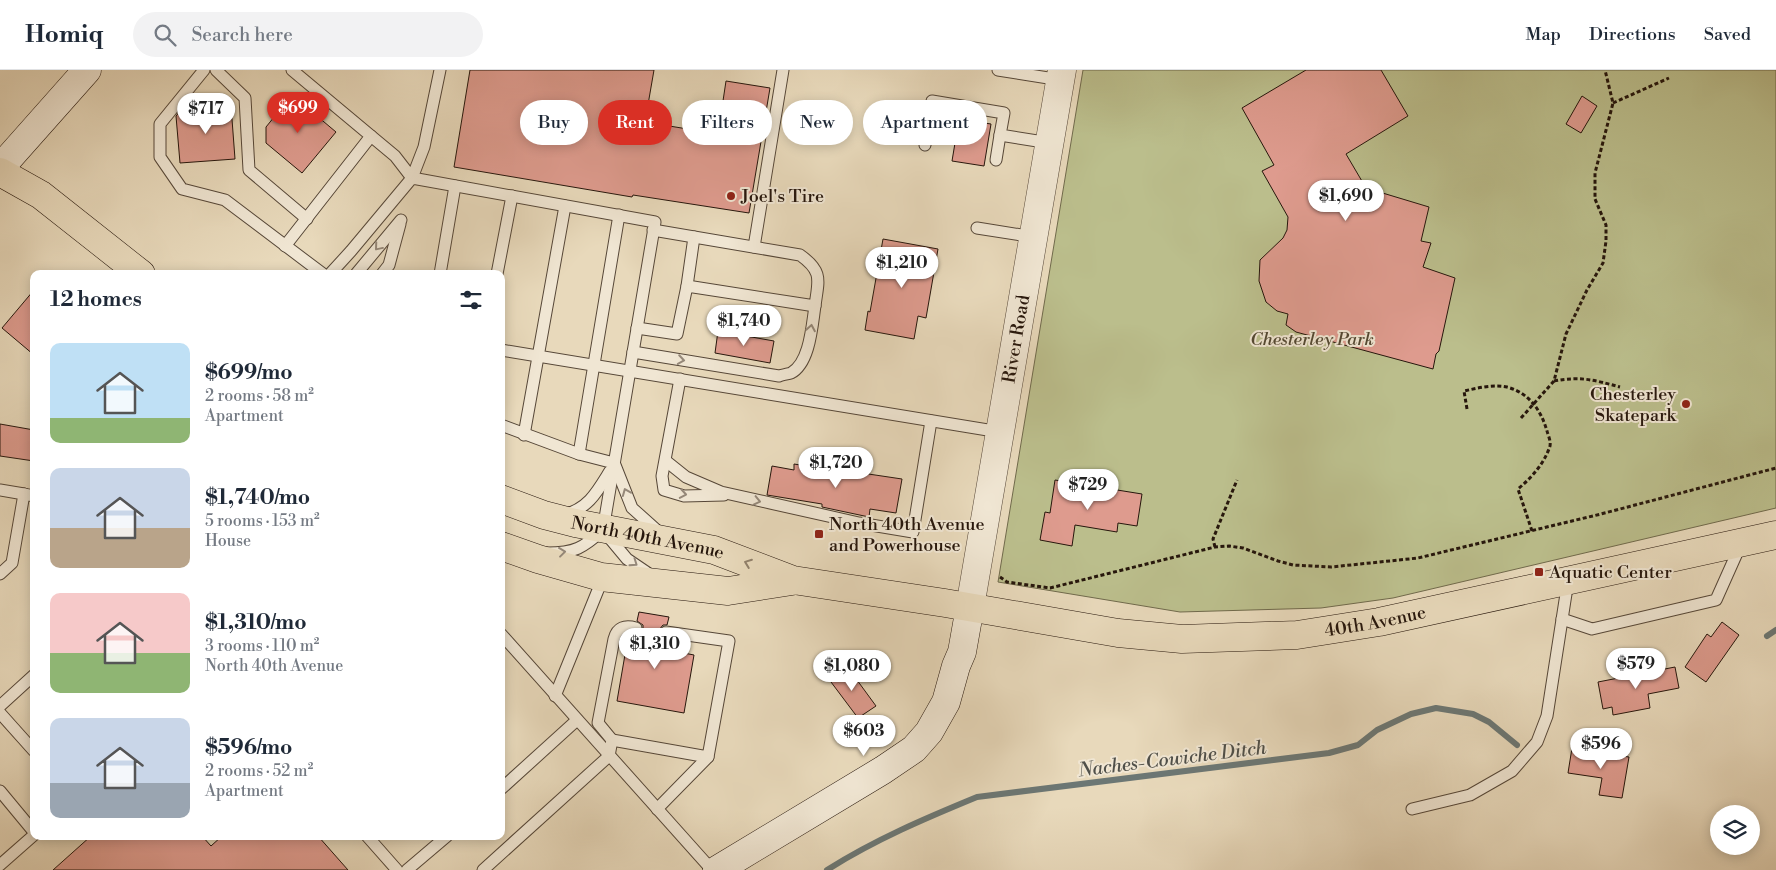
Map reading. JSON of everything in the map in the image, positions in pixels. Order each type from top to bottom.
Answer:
[{"type":"main road","points":[[0,172],[41,196],[136,270]]},
{"type":"main road","name":"North 40th Avenue","points":[[505,500],[544,515],[603,530],[714,550],[794,580],[970,608]]},
{"type":"main road","name":"40th Avenue","points":[[970,608],[1118,633],[1173,638],[1297,635],[1379,622],[1776,535]]},
{"type":"main road","name":"North 40th Avenue","points":[[507,549],[601,577],[673,585],[728,590],[794,580]]},
{"type":"street","points":[[0,168],[87,70]]},
{"type":"street","name":"River Road","points":[[717,870],[883,770],[914,749],[929,732],[946,702],[962,652],[1061,75]]},
{"type":"lane","points":[[204,70],[160,124],[160,157],[182,188],[225,200],[318,270]]},
{"type":"lane","points":[[216,70],[245,98],[249,170],[306,218]]},
{"type":"lane","points":[[292,70],[395,156],[412,178],[655,222],[603,530],[586,546],[574,550],[550,553],[507,549]]},
{"type":"lane","points":[[334,270],[412,178],[424,147],[440,70]]},
{"type":"lane","points":[[754,247],[783,70]]},
{"type":"lane","points":[[998,70],[1061,75]]},
{"type":"lane","points":[[987,110],[1004,113],[996,160]]},
{"type":"lane","points":[[1000,135],[1050,143]]},
{"type":"lane","points":[[285,246],[371,136]]},
{"type":"lane","points":[[441,270],[455,186]]},
{"type":"lane","points":[[499,270],[512,196]]},
{"type":"lane","points":[[524,434],[565,206]]},
{"type":"lane","points":[[579,454],[619,215]]},
{"type":"lane","points":[[359,270],[401,220],[389,265],[385,270]]},
{"type":"lane","points":[[977,228],[1034,237]]},
{"type":"lane","points":[[633,352],[779,376],[791,373],[802,363],[810,338],[819,276],[811,263],[800,255],[653,230]]},
{"type":"lane","points":[[637,328],[677,334],[687,286],[694,237]]},
{"type":"lane","points":[[687,286],[815,306]]},
{"type":"lane","points":[[505,351],[1000,432]]},
{"type":"lane","points":[[680,379],[662,476],[664,490],[684,496],[733,495]]},
{"type":"lane","points":[[666,461],[686,477],[721,492],[859,523],[913,532],[931,421]]},
{"type":"lane","points":[[505,427],[579,454],[614,463]]},
{"type":"lane","points":[[544,515],[560,516],[574,512],[595,496],[614,463]]},
{"type":"lane","points":[[614,463],[632,508],[668,541]]},
{"type":"lane","points":[[0,490],[29,495],[12,563],[0,574]]},
{"type":"lane","points":[[603,530],[627,559],[653,576],[673,585]]},
{"type":"lane","points":[[1562,619],[1592,629],[1716,600],[1742,542]]},
{"type":"lane","points":[[555,696],[598,590],[601,577]]},
{"type":"lane","points":[[1412,809],[1470,795],[1512,771],[1537,742],[1547,716],[1568,580]]},
{"type":"lane","points":[[636,628],[626,626],[616,632],[598,723],[612,740],[708,757]]},
{"type":"lane","points":[[657,809],[708,757],[729,641],[666,632]]},
{"type":"lane","points":[[505,639],[712,870]]},
{"type":"lane","points":[[0,706],[30,679]]},
{"type":"lane","points":[[0,713],[30,747]]},
{"type":"lane","points":[[505,785],[578,720]]},
{"type":"lane","points":[[483,870],[610,756],[612,740]]},
{"type":"lane","points":[[0,791],[30,828]]},
{"type":"lane","points":[[1,861],[30,836]]},
{"type":"lane","points":[[372,840],[397,870]]},
{"type":"lane","points":[[407,870],[442,840]]},
{"type":"path","points":[[1521,418],[1554,381],[1566,334],[1587,290],[1603,263],[1606,226],[1595,199],[1595,172],[1613,103],[1605,70]]},
{"type":"path","points":[[1613,103],[1669,78]]},
{"type":"path","points":[[1554,381],[1573,378],[1589,379],[1620,387]]},
{"type":"path","points":[[1466,409],[1464,391],[1487,386],[1506,387],[1520,393],[1534,403],[1545,422],[1551,444],[1540,468],[1518,489],[1532,531]]},
{"type":"path","points":[[1000,577],[1007,582],[1050,588],[1215,547],[1243,548],[1293,565],[1331,567],[1418,558],[1532,531],[1776,468]]},
{"type":"path","points":[[1215,547],[1213,539],[1237,480]]},
{"type":"green space","name":"Chesterley Park","points":[[1083,70],[1776,70],[1776,508],[1393,598],[1321,608],[1180,612],[998,582]]},
{"type":"building","points":[[470,70],[654,70],[649,100],[598,100],[598,145],[672,145],[672,126],[682,128],[682,145],[760,145],[749,213],[633,195],[632,197],[454,167]]},
{"type":"building","points":[[1306,70],[1381,70],[1408,116],[1346,154],[1366,188],[1429,207],[1421,241],[1431,243],[1423,267],[1455,278],[1439,351],[1436,354],[1433,369],[1296,332],[1286,325],[1288,314],[1277,311],[1266,302],[1259,281],[1260,260],[1283,238],[1287,230],[1288,217],[1262,171],[1274,165],[1242,108]]},
{"type":"building","points":[[726,81],[770,88],[768,100],[723,100]]},
{"type":"building","points":[[292,95],[336,132],[302,173],[266,143],[266,127]]},
{"type":"building","points":[[1582,96],[1597,106],[1581,133],[1566,124]]},
{"type":"building","points":[[231,106],[235,159],[180,163],[176,116],[181,110]]},
{"type":"building","points":[[987,123],[991,124],[984,166],[952,161],[955,145],[987,145]]},
{"type":"building","points":[[883,239],[938,249],[926,318],[918,316],[914,339],[865,330]]},
{"type":"building","points":[[30,295],[30,352],[2,328]]},
{"type":"building","points":[[718,331],[774,341],[770,363],[715,353]]},
{"type":"building","points":[[0,424],[30,429],[30,460],[0,456]]},
{"type":"building","points":[[794,464],[854,474],[855,472],[902,479],[896,513],[870,509],[869,517],[822,507],[822,504],[767,495],[772,466],[794,470]]},
{"type":"building","points":[[1055,480],[1142,494],[1137,526],[1118,523],[1117,532],[1075,525],[1072,546],[1040,540],[1045,512],[1050,513]]},
{"type":"building","points":[[639,612],[669,617],[667,625],[663,625],[659,630],[659,635],[665,639],[663,649],[694,655],[684,713],[617,701],[627,643],[633,644],[635,635],[639,635],[643,630],[643,625],[637,621]]},
{"type":"building","points":[[1722,622],[1739,635],[1706,682],[1685,667],[1707,634],[1711,637]]},
{"type":"building","points":[[846,665],[876,706],[858,718],[828,678]]},
{"type":"building","points":[[1675,667],[1679,688],[1648,694],[1650,708],[1613,715],[1612,707],[1603,709],[1598,682]]},
{"type":"building","points":[[1572,748],[1629,757],[1622,798],[1599,795],[1602,778],[1568,773]]},
{"type":"building","points":[[87,840],[206,840],[211,846],[218,840],[322,840],[348,870],[53,870]]},
{"type":"waterway","name":"Naches-Cowiche Ditch","points":[[1767,636],[1776,630]]},
{"type":"waterway","name":"Naches-Cowiche Ditch","points":[[827,870],[882,839],[977,797],[1329,753],[1358,745],[1377,730],[1411,714],[1436,708],[1473,714],[1489,722],[1517,745]]},
{"type":"place","name":"Joel's Tire","points":[[731,196]]},
{"type":"place","name":"Chesterley Skatepark","points":[[1686,404]]},
{"type":"place","name":"North 40th Avenue and Powerhouse","points":[[819,534]]},
{"type":"place","name":"Aquatic Center","points":[[1539,572]]}]
